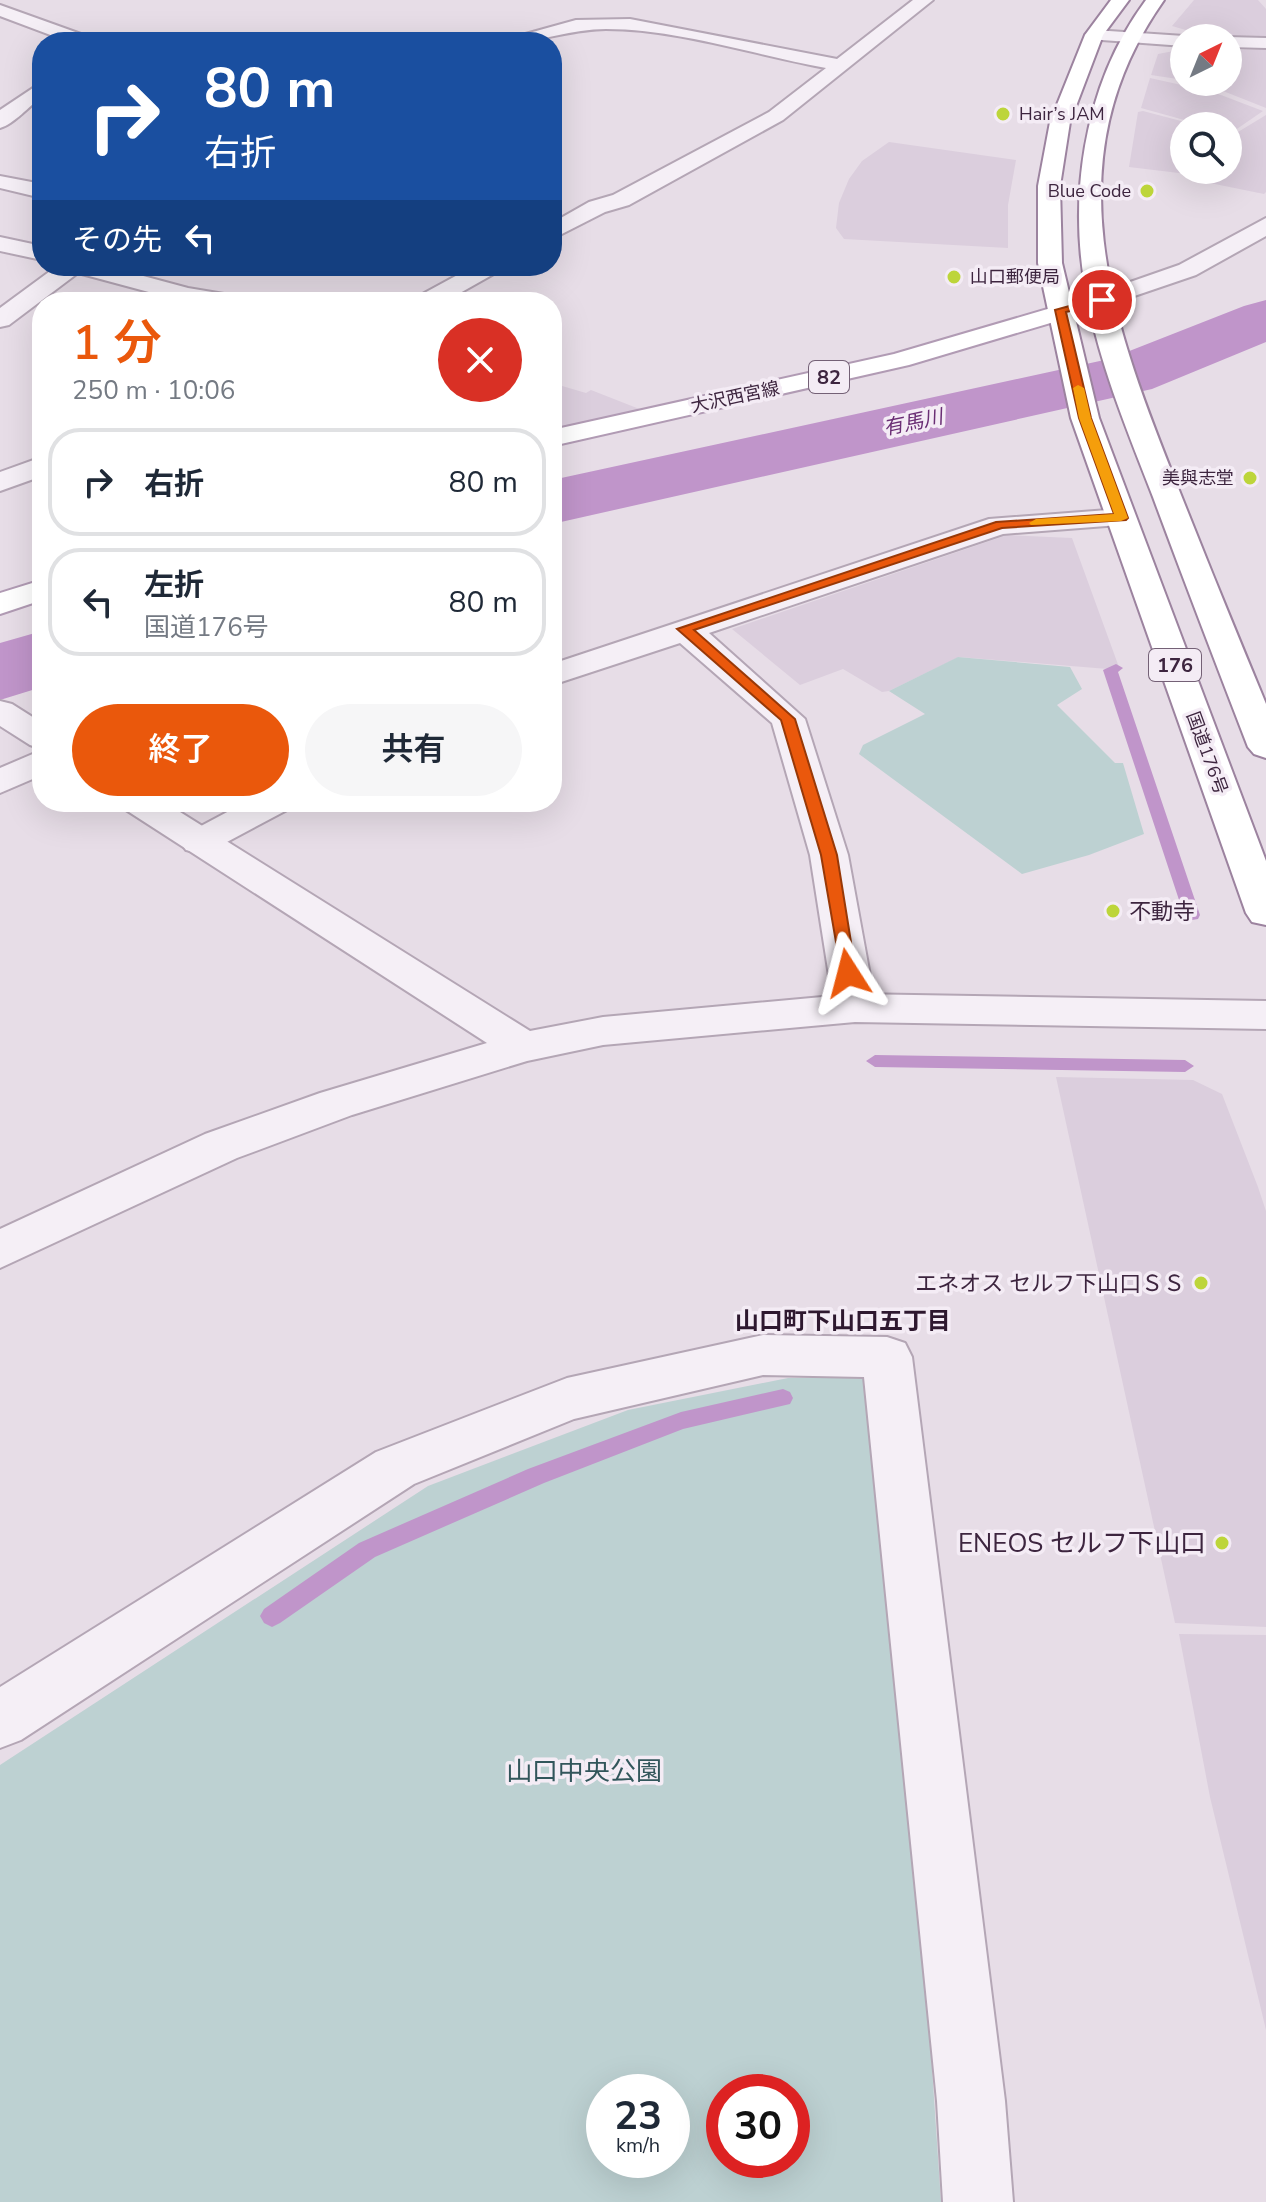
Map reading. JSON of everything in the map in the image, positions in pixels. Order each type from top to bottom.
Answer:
[{"type":"main road","name":"国道176号","points":[[1120,0],[1094,35],[1060,122],[1049,186],[1050,263],[1085,418],[1266,913]]},
{"type":"main road","name":"176","points":[[1155,0],[1130,39],[1114,75],[1097,134],[1092,167],[1092,249],[1103,307],[1131,403],[1266,747]]},
{"type":"main road","name":"大沢西宮線","points":[[562,436],[900,360],[1103,307]]},
{"type":"main road","points":[[0,604],[32,593]]},
{"type":"street","points":[[3,12],[35,0]]},
{"type":"street","points":[[562,226],[597,207],[621,200],[776,116],[924,0]]},
{"type":"street","points":[[3,12],[58,32]]},
{"type":"street","points":[[545,32],[562,26],[612,22],[655,26],[840,65]]},
{"type":"street","points":[[1094,35],[1170,40]]},
{"type":"street","points":[[1242,42],[1266,43]]},
{"type":"street","points":[[0,122],[32,95]]},
{"type":"street","points":[[8,184],[32,176]]},
{"type":"street","points":[[8,184],[32,189]]},
{"type":"street","points":[[567,197],[597,207]]},
{"type":"street","points":[[1103,307],[1243,243],[1266,225]]},
{"type":"street","points":[[0,244],[32,251]]},
{"type":"street","points":[[37,292],[59,276]]},
{"type":"street","points":[[116,276],[176,292]]},
{"type":"street","points":[[444,292],[473,276]]},
{"type":"street","points":[[0,320],[32,296]]},
{"type":"street","points":[[0,456],[32,467]]},
{"type":"street","points":[[0,482],[32,470]]},
{"type":"street","points":[[562,672],[1000,525],[1121,518]]},
{"type":"street","points":[[684,629],[788,719],[829,855],[855,1008]]},
{"type":"street","points":[[0,782],[32,766]]},
{"type":"street","points":[[154,812],[524,1047]]},
{"type":"street","points":[[199,842],[255,812]]},
{"type":"street","points":[[0,1250],[221,1146],[336,1104],[524,1047],[603,1031],[855,1008],[1266,1015]]},
{"type":"street","points":[[0,1720],[395,1468],[567,1399],[763,1355],[887,1357],[971,2101],[978,2202]]},
{"type":"shaded area","points":[[1194,0],[1258,0],[1266,9],[1266,36],[1242,36],[1242,24],[1174,24]]},
{"type":"shaded area","points":[[1242,50],[1266,50],[1266,108],[1236,96],[1242,96]]},
{"type":"shaded area","points":[[1170,52],[1170,78],[1151,75],[1158,54]]},
{"type":"shaded area","points":[[1150,78],[1170,82],[1170,96],[1224,96],[1263,111],[1242,125],[1242,112],[1170,112],[1170,116],[1141,108]]},
{"type":"shaded area","points":[[1138,112],[1170,118],[1170,172],[1129,167]]},
{"type":"shaded area","points":[[1266,115],[1266,192],[1215,184],[1242,184],[1242,130]]},
{"type":"shaded area","points":[[889,142],[1016,160],[1008,205],[1008,248],[844,239],[836,228],[839,203],[849,179],[862,161]]},
{"type":"shaded area","points":[[562,386],[586,393],[591,390],[642,410],[562,427]]},
{"type":"shaded area","points":[[1007,535],[1072,538],[1120,670],[959,657],[889,691],[882,692],[843,669],[800,685],[732,629]]},
{"type":"shaded area","points":[[1056,1077],[1193,1080],[1222,1094],[1258,1187],[1266,1211],[1266,1627],[1175,1623]]},
{"type":"shaded area","points":[[1179,1634],[1266,1635],[1266,2030],[1210,1797]]},
{"type":"green space","points":[[958,657],[1070,667],[1082,689],[1057,705],[1115,763],[1123,763],[1144,834],[1089,855],[1022,874],[859,754],[863,745],[925,714],[889,691]]},
{"type":"green space","name":"山口中央公園","points":[[870,1377],[923,1934],[941,2202],[0,2202],[0,1765],[428,1486],[628,1410],[788,1378]]},
{"type":"waterway","name":"有馬川","points":[[562,500],[1128,375],[1266,319]]},
{"type":"waterway","name":"有馬川","points":[[0,674],[32,660]]},
{"type":"waterway","points":[[1116,668],[1110,670],[1192,915]]},
{"type":"waterway","points":[[875,1061],[1185,1066]]},
{"type":"waterway","points":[[272,1616],[367,1550],[536,1476],[681,1421],[783,1398]]},
{"type":"slow traffic","points":[[1036,523],[1121,518],[1085,418],[1078,388]]},
{"type":"place","name":"Hair’s JAM","points":[[1003,114]]},
{"type":"place","name":"Blue Code","points":[[1147,191]]},
{"type":"place","name":"山口郵便局","points":[[954,277]]},
{"type":"place","name":"美與志堂","points":[[1250,478]]},
{"type":"place","name":"不動寺","points":[[1113,911]]},
{"type":"place","name":"エネオス セルフ下山口ＳＳ","points":[[1201,1283]]},
{"type":"place","name":"ENEOS セルフ下山口","points":[[1222,1543]]},
{"type":"district","name":"山口町下山口五丁目","points":[[843,1321]]},
{"type":"route","points":[[848,973],[829,855],[788,719],[684,629],[1000,525],[1121,518],[1085,418],[1060,310],[1102,300]]}]
